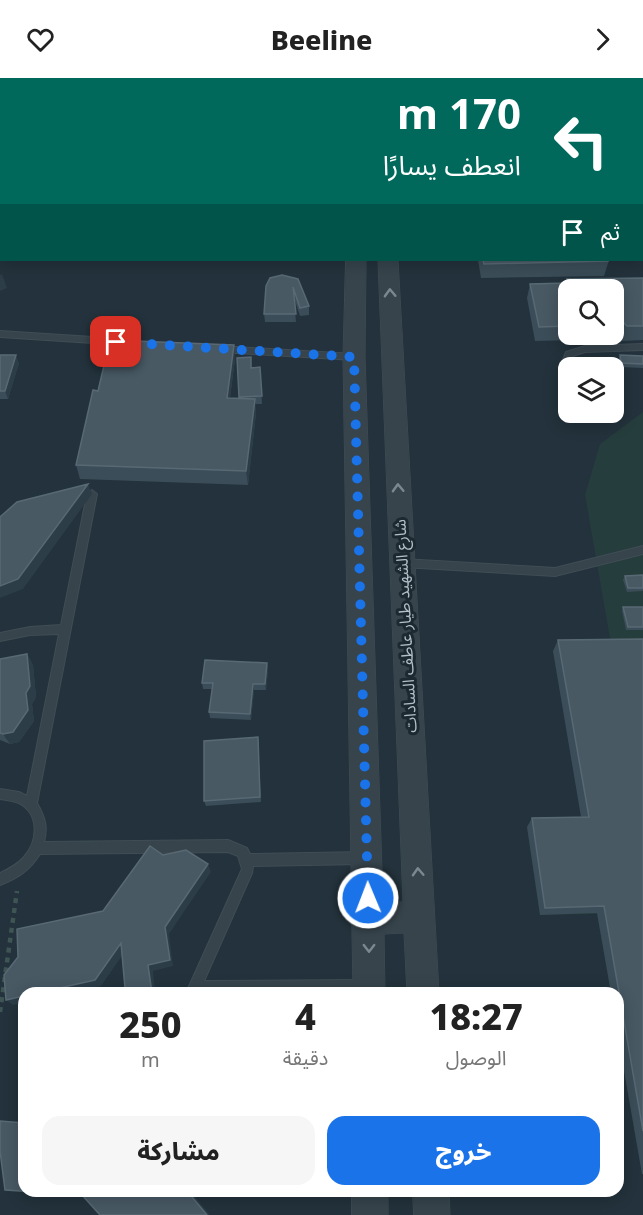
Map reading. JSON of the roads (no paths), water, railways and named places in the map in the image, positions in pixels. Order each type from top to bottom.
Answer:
[{"type":"street","points":[[356,261],[354,357],[369,987]]},
{"type":"street","name":"شارع الشهيد طيار عاطف السادات","points":[[388,261],[423,987]]},
{"type":"street","points":[[368,918],[421,918]]},
{"type":"street","points":[[370,1197],[370,1215]]},
{"type":"street","points":[[431,1197],[432,1215]]},
{"type":"lane","points":[[0,334],[139,343]]},
{"type":"lane","points":[[568,357],[569,354],[585,350],[643,347]]},
{"type":"lane","points":[[209,348],[354,357]]},
{"type":"lane","points":[[31,805],[92,494]]},
{"type":"lane","points":[[402,563],[555,572],[643,550]]},
{"type":"lane","points":[[0,637],[30,631],[65,629]]},
{"type":"lane","points":[[0,794],[21,798],[31,805],[41,824],[37,848],[21,870],[0,879]]},
{"type":"lane","points":[[37,848],[228,846],[243,852],[248,860],[248,868],[195,987]]},
{"type":"lane","points":[[248,860],[367,858]]}]
